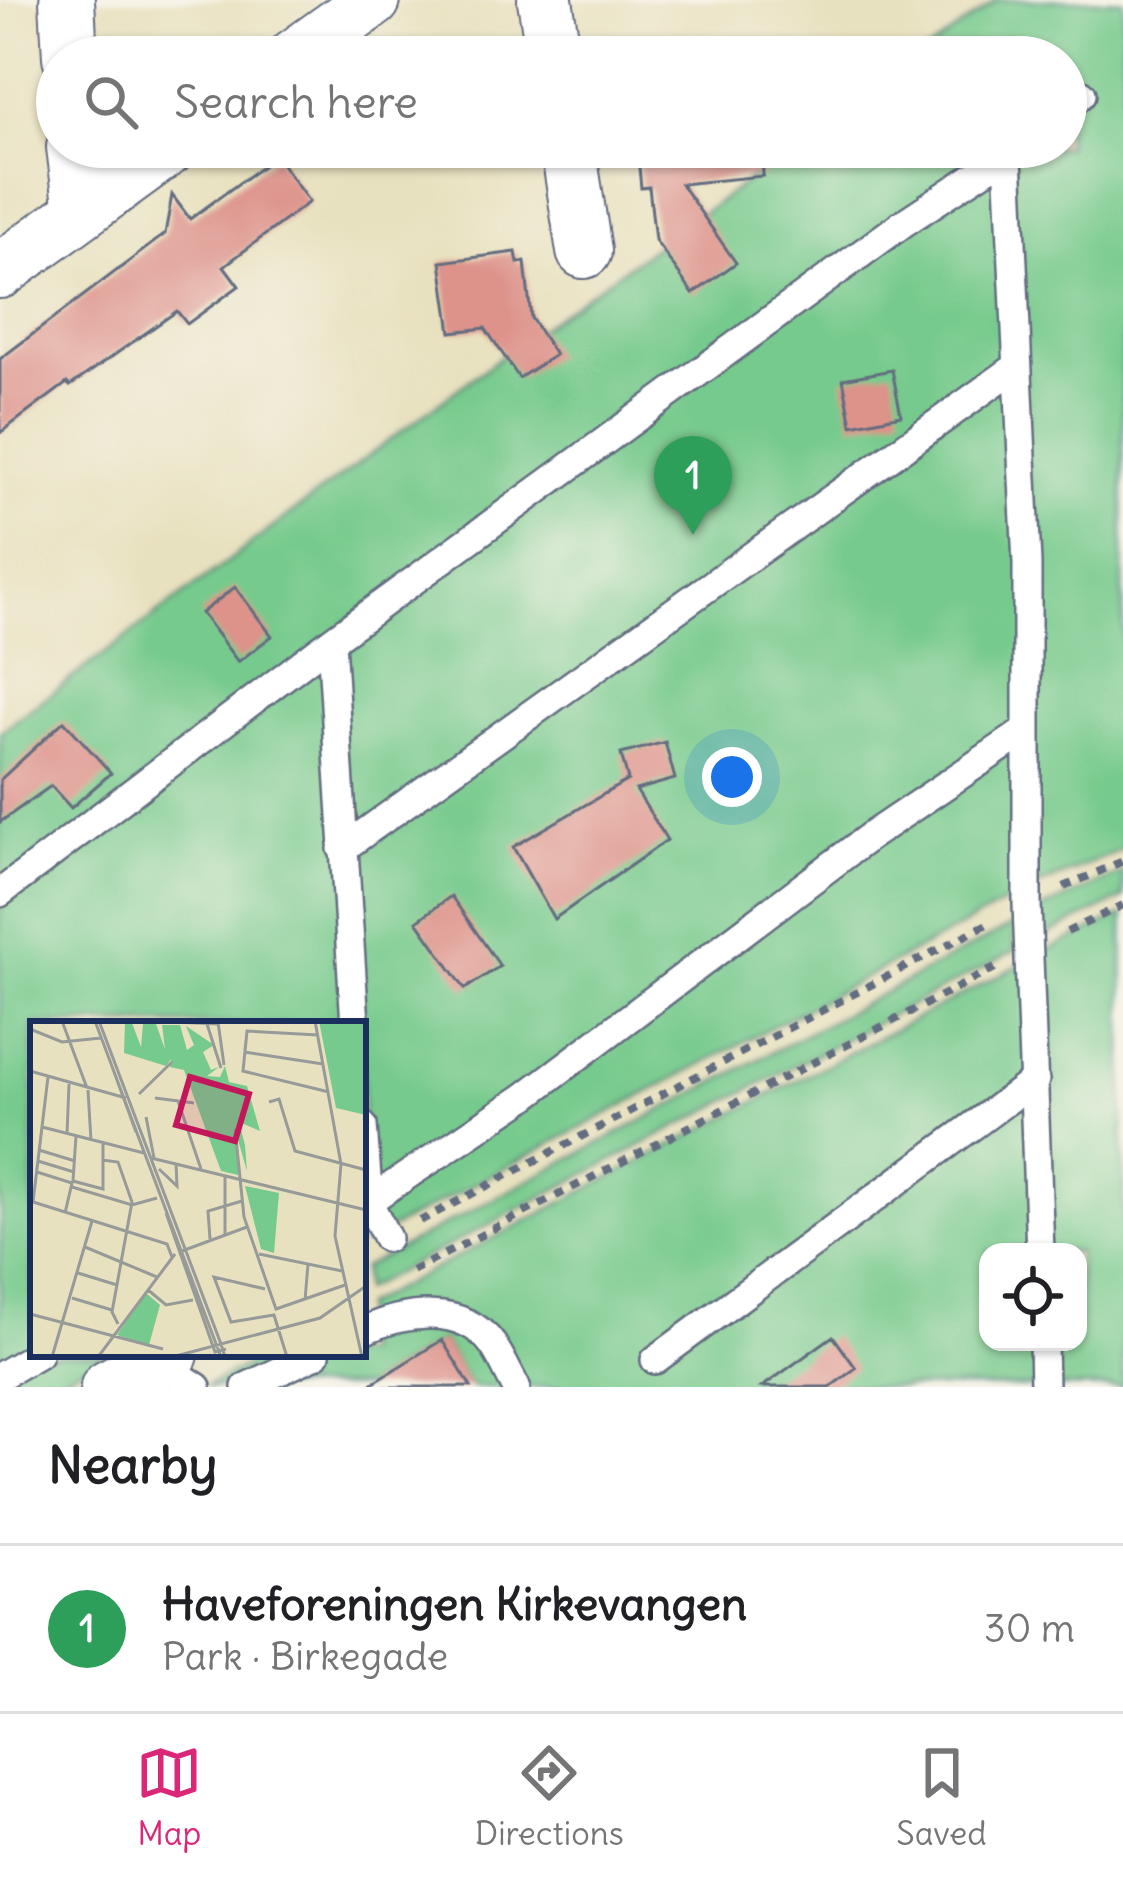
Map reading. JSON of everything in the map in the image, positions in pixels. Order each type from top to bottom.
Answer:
[{"type":"street","points":[[67,0],[69,36]]},
{"type":"street","points":[[323,36],[373,0]]},
{"type":"street","points":[[545,0],[551,36]]},
{"type":"street","points":[[77,168],[82,211]]},
{"type":"street","points":[[0,271],[141,168]]},
{"type":"street","points":[[571,168],[584,251]]},
{"type":"street","points":[[108,1387],[175,1367]]},
{"type":"lane","points":[[0,893],[332,641],[902,224],[989,168]]},
{"type":"lane","points":[[1014,168],[1016,367],[1028,564],[1027,904],[1040,1243]]},
{"type":"lane","points":[[342,849],[1016,367]]},
{"type":"lane","points":[[332,641],[355,1021]]},
{"type":"lane","points":[[387,1238],[366,1204],[523,1098],[869,837],[1027,730]]},
{"type":"lane","points":[[655,1360],[1035,1080]]},
{"type":"lane","points":[[366,1330],[414,1314],[472,1326],[491,1343],[516,1387]]},
{"type":"lane","points":[[1043,1351],[1044,1387]]},
{"type":"lane","points":[[0,1376],[33,1357]]},
{"type":"lane","points":[[246,1387],[310,1357]]},
{"type":"path","points":[[387,1238],[1027,904],[1123,860]]},
{"type":"path","points":[[404,1276],[1123,905]]},
{"type":"green space","points":[[997,0],[1123,0],[1123,849],[1038,886],[366,1241],[366,1021],[30,1021],[30,1357],[100,1357],[44,1387],[0,1387],[0,732],[526,338],[766,168],[1087,168],[1087,36],[948,36]]},
{"type":"green space","points":[[1123,872],[1123,898],[1041,938],[1039,911]]},
{"type":"green space","points":[[1123,915],[1123,1387],[471,1387],[442,1340],[366,1387],[205,1387],[263,1357],[366,1357],[366,1304]]},
{"type":"green space","points":[[1013,925],[1015,951],[366,1288],[366,1266]]},
{"type":"building","points":[[260,168],[285,168],[309,202],[224,266],[239,286],[187,324],[177,311],[0,433],[0,359],[165,234],[172,195],[190,219]]},
{"type":"building","points":[[639,168],[763,168],[763,176],[681,184],[736,263],[693,294],[655,240],[649,187],[641,188]]},
{"type":"building","points":[[516,252],[518,263],[525,262],[531,318],[555,355],[519,378],[485,328],[451,332],[441,262]]},
{"type":"building","points":[[892,370],[901,415],[852,425],[843,379]]},
{"type":"building","points":[[235,587],[272,636],[238,662],[201,613]]},
{"type":"building","points":[[64,721],[111,773],[71,808],[51,786],[0,822],[0,780]]},
{"type":"building","points":[[665,742],[675,779],[636,790],[667,840],[554,919],[513,847],[628,780],[621,754]]},
{"type":"building","points":[[451,896],[500,966],[465,989],[417,921]]},
{"type":"building","points":[[833,1336],[856,1368],[830,1387],[762,1387]]},
{"type":"building","points":[[442,1340],[471,1387],[366,1387]]},
{"type":"place","name":"Haveforeningen Kirkevangen","points":[[693,535]]}]
